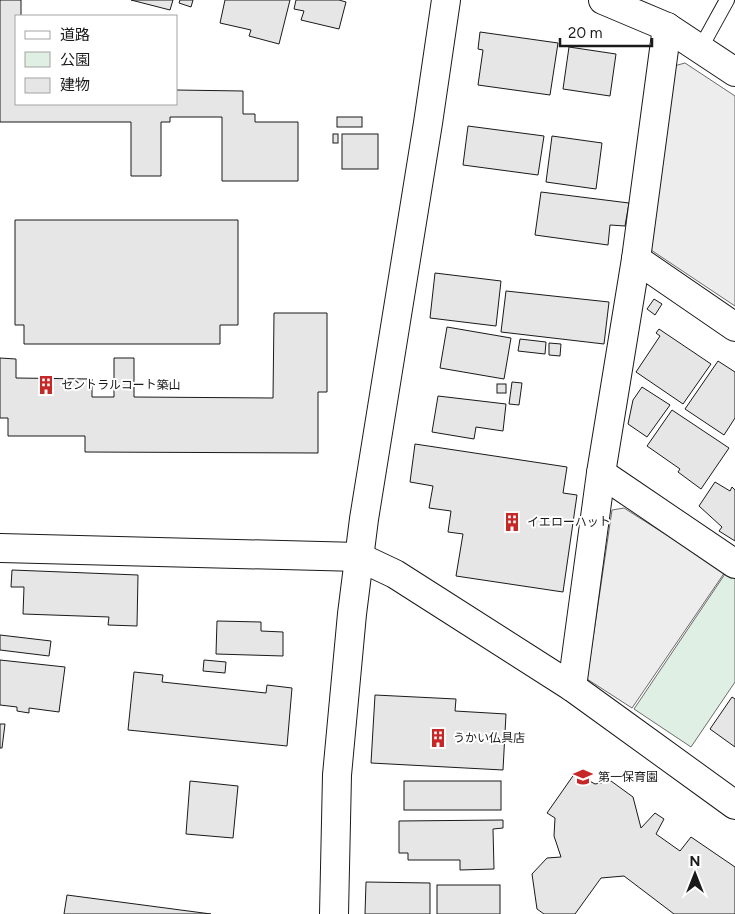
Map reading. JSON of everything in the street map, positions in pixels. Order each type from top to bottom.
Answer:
[{"type":"street","points":[[334,914],[337,775],[352,614],[364,519],[446,0]]},
{"type":"street","points":[[615,2],[668,27],[735,72]]},
{"type":"street","points":[[572,686],[601,473],[636,259],[668,27]]},
{"type":"street","points":[[636,259],[735,326]]},
{"type":"street","points":[[601,473],[735,564]]},
{"type":"street","points":[[0,548],[359,557],[395,574],[572,686],[735,805]]},
{"type":"lane","points":[[700,48],[727,0]]},
{"type":"green space","points":[[727,571],[735,577],[735,682],[691,747],[634,709]]},
{"type":"shaded area","points":[[685,63],[735,96],[735,306],[651,250],[674,66]]},
{"type":"shaded area","points":[[624,508],[725,572],[632,708],[587,679],[612,510]]},
{"type":"building","points":[[0,0],[21,0],[21,15],[15,15],[15,105],[178,105],[178,90],[243,91],[243,114],[255,114],[255,122],[298,122],[298,181],[222,181],[222,117],[170,117],[170,122],[161,122],[161,176],[131,176],[131,122],[0,122]]},
{"type":"building","points":[[131,0],[173,0],[170,10]]},
{"type":"building","points":[[180,0],[193,0],[191,7],[179,3]]},
{"type":"building","points":[[225,0],[290,0],[279,44],[249,36],[251,30],[220,23]]},
{"type":"building","points":[[296,0],[339,0],[346,2],[339,29],[301,20],[304,11],[294,9]]},
{"type":"building","points":[[480,32],[558,43],[550,95],[478,85],[483,50],[478,49]]},
{"type":"building","points":[[569,47],[616,54],[610,96],[563,89]]},
{"type":"building","points":[[337,117],[362,117],[362,127],[337,127]]},
{"type":"building","points":[[468,126],[544,136],[538,175],[463,165]]},
{"type":"building","points":[[333,134],[338,134],[338,143],[333,143]]},
{"type":"building","points":[[342,134],[378,134],[378,169],[342,169]]},
{"type":"building","points":[[552,136],[602,143],[596,189],[546,182]]},
{"type":"building","points":[[541,192],[629,203],[625,226],[610,225],[608,245],[535,235]]},
{"type":"building","points":[[15,220],[238,220],[238,325],[220,325],[220,344],[24,344],[24,325],[15,325]]},
{"type":"building","points":[[435,273],[501,281],[496,326],[430,318]]},
{"type":"building","points":[[506,291],[609,302],[604,344],[501,332]]},
{"type":"building","points":[[654,299],[662,304],[655,315],[647,309]]},
{"type":"building","name":"セントラルコート築山","points":[[274,313],[327,313],[327,392],[318,392],[318,453],[85,452],[85,436],[8,436],[8,418],[0,418],[0,358],[16,359],[16,378],[92,379],[92,397],[114,397],[114,358],[134,358],[134,397],[273,398]]},
{"type":"building","points":[[447,327],[511,338],[504,379],[440,368]]},
{"type":"building","points":[[659,329],[711,364],[683,404],[636,372],[660,336],[656,333]]},
{"type":"building","points":[[520,339],[546,342],[545,354],[518,351]]},
{"type":"building","points":[[549,343],[561,344],[560,356],[549,355]]},
{"type":"building","points":[[718,361],[735,372],[735,418],[724,435],[685,409]]},
{"type":"building","points":[[512,382],[522,383],[519,405],[509,404]]},
{"type":"building","points":[[497,384],[506,384],[506,393],[497,393]]},
{"type":"building","points":[[642,387],[670,405],[647,437],[628,424],[633,400]]},
{"type":"building","points":[[438,396],[506,404],[503,431],[476,427],[474,439],[432,432]]},
{"type":"building","points":[[672,410],[729,448],[701,489],[678,472],[680,469],[647,446]]},
{"type":"building","name":"イエローハット","points":[[415,444],[567,467],[563,493],[577,495],[563,592],[456,576],[463,534],[448,532],[451,511],[429,508],[433,486],[410,482]]},
{"type":"building","points":[[715,482],[730,491],[732,487],[735,490],[735,541],[719,531],[722,527],[699,506]]},
{"type":"building","points":[[12,570],[138,575],[137,626],[108,625],[109,617],[23,614],[24,587],[11,587]]},
{"type":"building","points":[[217,621],[261,622],[261,631],[283,632],[283,656],[216,654]]},
{"type":"building","points":[[0,635],[51,641],[49,656],[0,650]]},
{"type":"building","points":[[0,660],[65,667],[59,712],[29,708],[29,713],[17,711],[17,707],[0,705]]},
{"type":"building","points":[[204,660],[226,662],[225,673],[203,671]]},
{"type":"building","points":[[134,672],[163,675],[162,682],[266,693],[267,685],[292,688],[287,746],[128,730]]},
{"type":"building","name":"うかい仏具店","points":[[375,695],[456,699],[455,711],[506,714],[503,770],[371,763]]},
{"type":"building","points":[[732,697],[735,699],[735,747],[710,729]]},
{"type":"building","points":[[0,724],[5,724],[2,748],[0,748]]},
{"type":"building","points":[[575,773],[595,784],[611,781],[633,797],[641,828],[655,813],[664,819],[656,834],[680,851],[691,837],[735,867],[735,914],[674,914],[624,876],[601,878],[575,914],[544,914],[537,909],[532,874],[547,858],[561,857],[554,836],[555,818],[547,813]]},
{"type":"building","points":[[190,781],[238,786],[233,838],[186,834]]},
{"type":"building","points":[[404,781],[501,781],[501,810],[404,810]]},
{"type":"building","points":[[503,820],[503,828],[493,829],[494,869],[460,870],[460,860],[408,860],[408,853],[399,853],[399,821]]},
{"type":"building","points":[[366,882],[430,883],[430,914],[365,914]]},
{"type":"building","points":[[437,885],[500,885],[500,914],[437,914]]},
{"type":"building","points":[[67,895],[211,914],[64,914]]},
{"type":"place","name":"セントラルコート築山","points":[[46,385]]},
{"type":"place","name":"イエローハット","points":[[512,522]]},
{"type":"place","name":"うかい仏具店","points":[[438,738]]},
{"type":"place","name":"第一保育園","points":[[583,777]]}]
